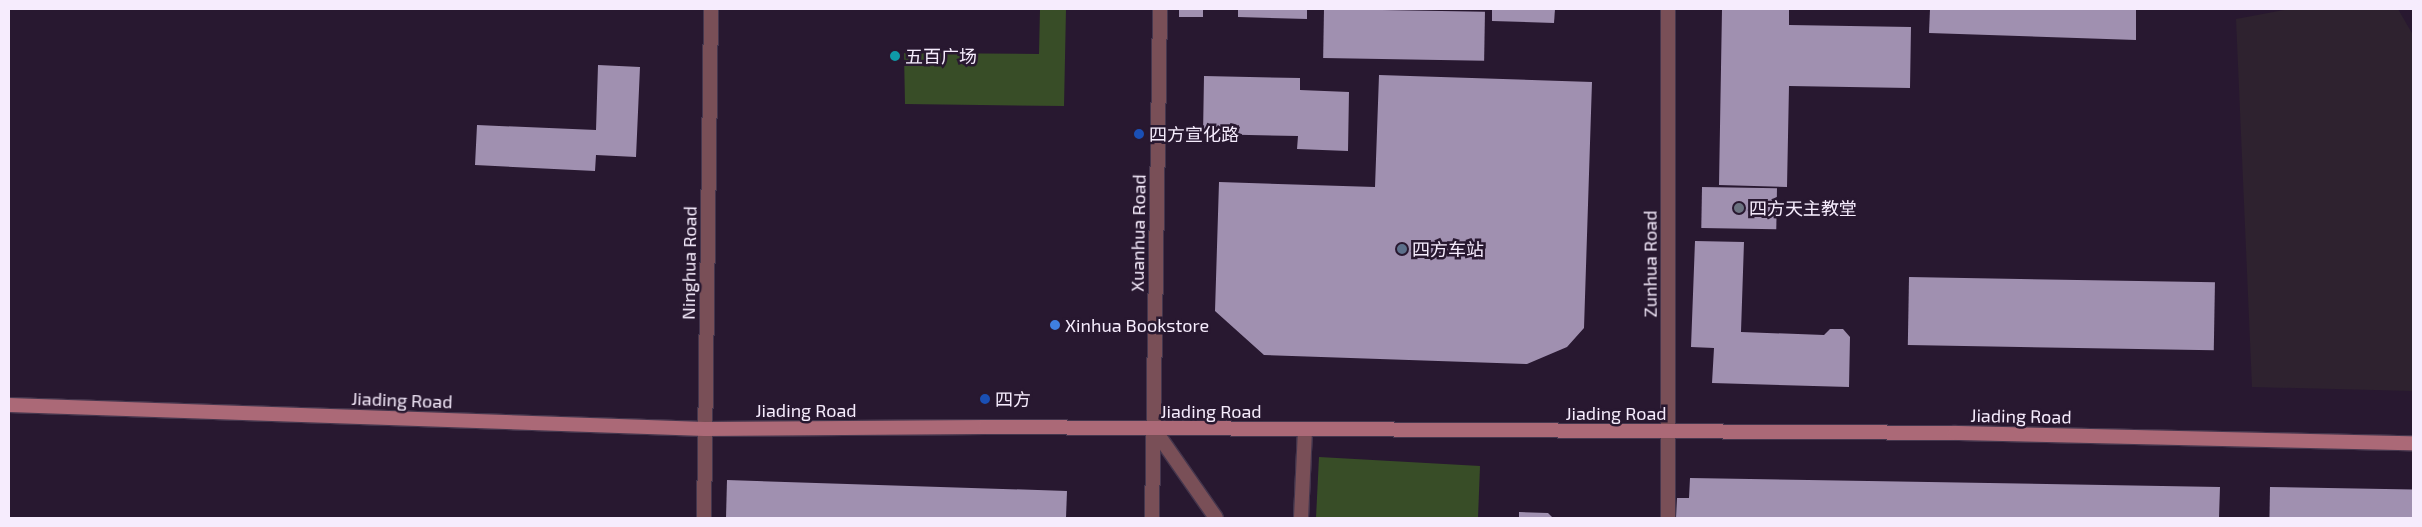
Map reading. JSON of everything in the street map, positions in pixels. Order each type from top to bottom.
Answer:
[{"type":"main road","name":"Jiading Road","points":[[9,405],[705,429],[1670,432],[2413,443]]},
{"type":"street","name":"Ninghua Road","points":[[704,518],[711,9]]},
{"type":"street","name":"Xuanhua Road","points":[[1152,518],[1160,9]]},
{"type":"street","name":"Zunhua Road","points":[[1668,9],[1670,432],[1668,518]]},
{"type":"street","points":[[1154,429],[1216,518]]},
{"type":"street","points":[[1301,518],[1305,430]]},
{"type":"shaded area","points":[[2290,9],[2398,9],[2413,35],[2413,391],[2252,387],[2236,19]]},
{"type":"green space","points":[[1040,9],[1066,9],[1064,106],[905,104],[904,53],[1039,54]]},
{"type":"green space","points":[[1319,457],[1480,466],[1478,518],[1316,518]]},
{"type":"building","points":[[1179,9],[1203,9],[1203,17],[1179,17]]},
{"type":"building","points":[[1238,9],[1307,9],[1307,19],[1238,17]]},
{"type":"building","points":[[1324,9],[1485,12],[1484,61],[1323,58]]},
{"type":"building","points":[[1492,9],[1555,9],[1554,23],[1492,21]]},
{"type":"building","points":[[1722,9],[1789,9],[1789,25],[1911,27],[1910,88],[1789,86],[1787,187],[1719,185]]},
{"type":"building","points":[[1930,9],[2136,9],[2136,40],[1929,33]]},
{"type":"building","points":[[598,65],[640,67],[636,157],[596,155],[595,171],[475,165],[477,125],[596,130]]},
{"type":"building","name":"四方车站","points":[[1379,75],[1592,82],[1584,328],[1567,347],[1527,364],[1264,355],[1215,311],[1219,182],[1375,187]]},
{"type":"building","points":[[1204,76],[1300,78],[1300,90],[1349,92],[1348,151],[1297,149],[1298,136],[1203,134]]},
{"type":"building","name":"四方天主教堂","points":[[1702,187],[1777,188],[1776,229],[1701,228]]},
{"type":"building","points":[[1695,241],[1744,242],[1741,332],[1824,335],[1830,329],[1843,329],[1850,337],[1849,387],[1712,383],[1714,348],[1691,347]]},
{"type":"building","points":[[1909,277],[2215,282],[2214,350],[1908,345]]},
{"type":"building","points":[[1690,478],[2220,487],[2219,518],[1676,518],[1677,498],[1689,498]]},
{"type":"building","points":[[727,480],[1067,491],[1066,518],[726,518]]},
{"type":"building","points":[[2270,487],[2413,489],[2412,518],[2269,518]]},
{"type":"building","points":[[1519,512],[1548,513],[1553,518],[1519,518]]},
{"type":"place","name":"五百广场","points":[[895,56]]},
{"type":"place","name":"四方宣化路","points":[[1139,134]]},
{"type":"place","name":"四方天主教堂","points":[[1739,208]]},
{"type":"place","name":"四方车站","points":[[1402,249]]},
{"type":"place","name":"Xinhua Bookstore","points":[[1055,325]]},
{"type":"place","name":"四方","points":[[985,399]]}]
